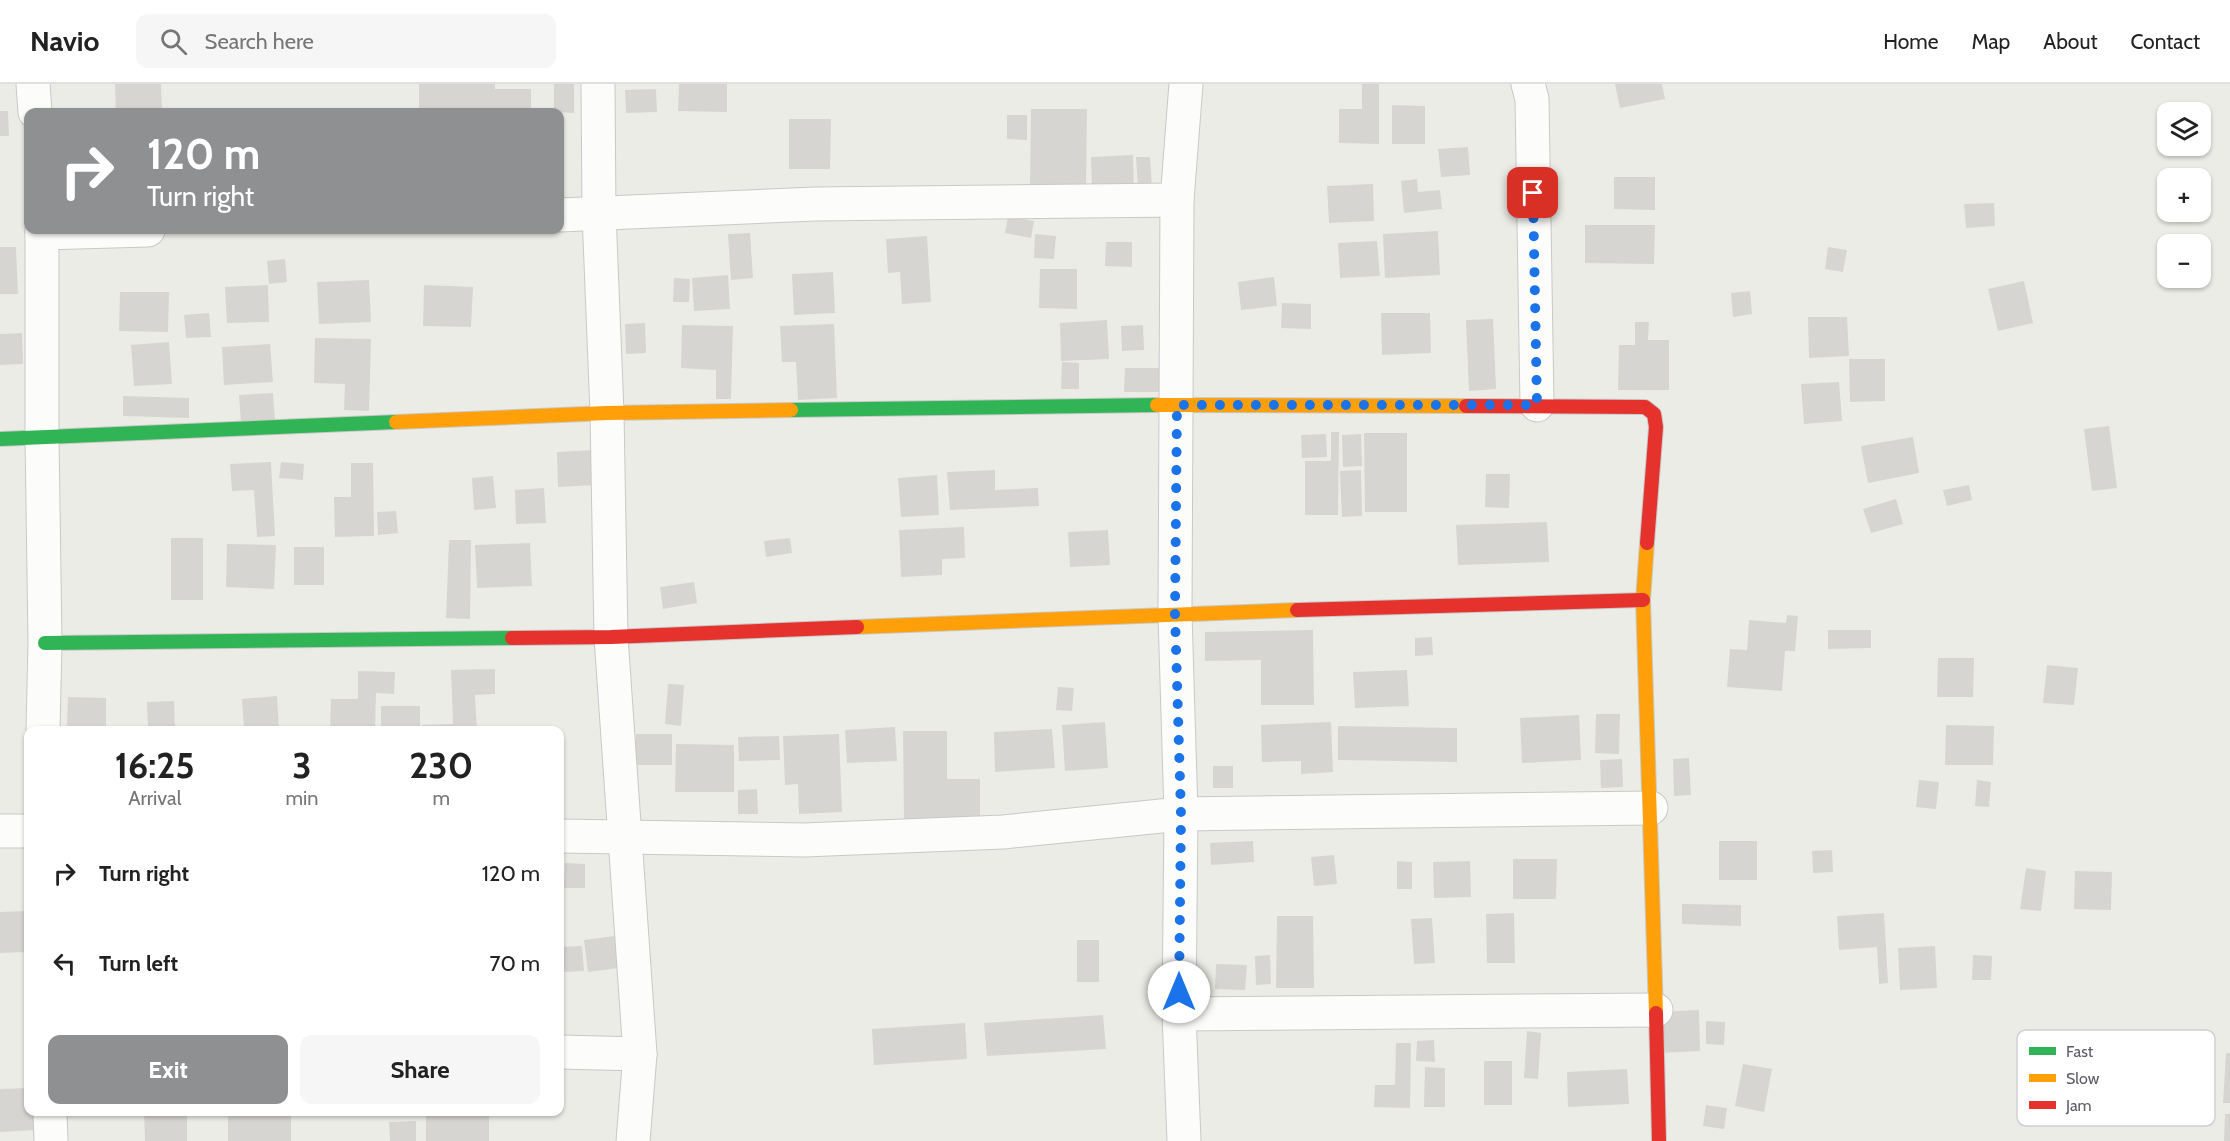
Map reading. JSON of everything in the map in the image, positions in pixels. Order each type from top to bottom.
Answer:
[{"type":"street","points":[[33,84],[35,108]]},
{"type":"street","points":[[598,84],[599,213],[607,412],[610,637],[640,1053],[633,1141]]},
{"type":"street","points":[[1184,1141],[1179,1014],[1181,814],[1175,614],[1177,201],[1186,84]]},
{"type":"street","points":[[1528,84],[1532,99],[1537,405]]},
{"type":"street","points":[[564,215],[815,204],[1177,201]]},
{"type":"street","points":[[42,234],[45,644],[43,726]]},
{"type":"street","points":[[0,439],[607,412],[1177,405],[1645,407],[1654,414],[1656,427],[1643,600],[1651,808],[1659,1141]]},
{"type":"street","points":[[45,644],[610,637],[1175,614],[1643,600]]},
{"type":"street","points":[[564,836],[804,840],[1003,832],[1181,814],[1651,808]]},
{"type":"street","points":[[0,831],[24,831]]},
{"type":"street","points":[[1179,1014],[1656,1010]]},
{"type":"street","points":[[564,1052],[640,1053]]},
{"type":"street","points":[[50,1116],[51,1141]]},
{"type":"building","points":[[115,84],[161,84],[162,108],[116,108]]},
{"type":"building","points":[[419,84],[495,84],[495,89],[531,89],[531,108],[419,108]]},
{"type":"building","points":[[554,84],[574,84],[574,113],[564,112],[564,108],[554,108]]},
{"type":"building","points":[[679,84],[727,84],[727,112],[678,111]]},
{"type":"building","points":[[1362,84],[1379,84],[1379,144],[1339,143],[1339,109],[1362,109]]},
{"type":"building","points":[[1615,84],[1662,84],[1665,99],[1620,108]]},
{"type":"building","points":[[656,89],[657,112],[626,113],[625,90]]},
{"type":"building","points":[[1392,105],[1425,106],[1425,144],[1392,144]]},
{"type":"building","points":[[1031,109],[1087,109],[1086,189],[1030,188]]},
{"type":"building","points":[[0,111],[8,111],[9,136],[0,136]]},
{"type":"building","points":[[1007,115],[1027,115],[1027,140],[1007,139]]},
{"type":"building","points":[[789,119],[831,119],[830,169],[789,169]]},
{"type":"building","points":[[1468,147],[1470,175],[1441,177],[1438,149]]},
{"type":"building","points":[[1133,155],[1134,192],[1092,194],[1091,157]]},
{"type":"building","points":[[1136,157],[1150,157],[1152,189],[1138,189]]},
{"type":"building","points":[[1614,177],[1655,177],[1655,210],[1614,209]]},
{"type":"building","points":[[1417,179],[1418,192],[1440,190],[1442,209],[1404,213],[1401,181]]},
{"type":"building","points":[[1373,184],[1374,221],[1329,223],[1327,186]]},
{"type":"building","points":[[1994,203],[1995,226],[1966,228],[1964,204]]},
{"type":"building","points":[[1008,216],[1034,221],[1031,238],[1005,233]]},
{"type":"building","points":[[1585,225],[1655,225],[1654,264],[1585,263]]},
{"type":"building","points":[[1438,231],[1440,275],[1385,278],[1383,234]]},
{"type":"building","points":[[750,233],[753,278],[731,280],[728,234]]},
{"type":"building","points":[[1035,234],[1056,236],[1054,259],[1034,258]]},
{"type":"building","points":[[927,236],[931,302],[902,304],[900,272],[888,273],[886,239]]},
{"type":"building","points":[[1377,241],[1380,276],[1340,278],[1338,243]]},
{"type":"building","points":[[1106,242],[1132,242],[1132,267],[1105,266]]},
{"type":"building","points":[[0,247],[16,247],[18,294],[0,294]]},
{"type":"building","points":[[1828,247],[1847,250],[1843,272],[1825,269]]},
{"type":"building","points":[[285,259],[287,282],[269,284],[267,261]]},
{"type":"building","points":[[1040,269],[1077,269],[1077,309],[1039,308]]},
{"type":"building","points":[[833,272],[835,313],[794,315],[792,274]]},
{"type":"building","points":[[728,275],[730,309],[694,311],[692,278]]},
{"type":"building","points":[[1274,277],[1277,306],[1241,310],[1238,282]]},
{"type":"building","points":[[674,278],[690,279],[689,302],[673,302]]},
{"type":"building","points":[[369,280],[371,322],[319,324],[317,282]]},
{"type":"building","points":[[2024,281],[2033,323],[1998,331],[1988,289]]},
{"type":"building","points":[[268,285],[269,322],[227,323],[225,287]]},
{"type":"building","points":[[424,285],[473,287],[471,327],[423,326]]},
{"type":"building","points":[[1750,291],[1752,314],[1733,317],[1731,293]]},
{"type":"building","points":[[120,292],[169,292],[168,332],[119,331]]},
{"type":"building","points":[[1282,303],[1311,304],[1311,329],[1281,328]]},
{"type":"building","points":[[209,313],[211,337],[186,338],[184,315]]},
{"type":"building","points":[[1381,313],[1430,313],[1431,353],[1382,355]]},
{"type":"building","points":[[1808,317],[1847,317],[1849,356],[1809,358]]},
{"type":"building","points":[[1493,319],[1496,389],[1469,391],[1466,320]]},
{"type":"building","points":[[1107,320],[1109,359],[1061,361],[1060,323]]},
{"type":"building","points":[[1635,322],[1649,322],[1648,340],[1669,340],[1669,390],[1618,390],[1619,345],[1635,345]]},
{"type":"building","points":[[645,323],[646,353],[626,354],[625,324]]},
{"type":"building","points":[[834,324],[837,398],[798,400],[796,362],[782,362],[780,326]]},
{"type":"building","points":[[682,325],[733,326],[731,399],[716,399],[716,370],[681,368]]},
{"type":"building","points":[[1143,325],[1144,350],[1122,351],[1121,326]]},
{"type":"building","points":[[22,333],[23,364],[0,365],[0,334]]},
{"type":"building","points":[[315,338],[371,339],[369,411],[344,410],[345,384],[314,383]]},
{"type":"building","points":[[169,342],[172,384],[134,386],[131,345]]},
{"type":"building","points":[[270,344],[273,382],[224,385],[222,347]]},
{"type":"building","points":[[1849,359],[1885,359],[1885,401],[1850,402]]},
{"type":"building","points":[[1062,362],[1079,363],[1079,389],[1061,389]]},
{"type":"building","points":[[1125,368],[1159,368],[1159,392],[1124,392]]},
{"type":"building","points":[[1839,382],[1842,421],[1804,424],[1801,384]]},
{"type":"building","points":[[273,393],[275,421],[241,423],[239,395]]},
{"type":"building","points":[[123,396],[189,398],[189,418],[123,416]]},
{"type":"building","points":[[2109,426],[2117,488],[2092,491],[2084,429]]},
{"type":"building","points":[[1331,432],[1339,432],[1338,515],[1305,515],[1305,461],[1331,461]]},
{"type":"building","points":[[1364,433],[1407,433],[1407,512],[1365,512]]},
{"type":"building","points":[[1326,434],[1327,457],[1302,458],[1301,435]]},
{"type":"building","points":[[1361,434],[1362,466],[1343,467],[1342,435]]},
{"type":"building","points":[[1913,437],[1919,473],[1868,483],[1861,446]]},
{"type":"building","points":[[594,450],[595,485],[558,487],[557,452]]},
{"type":"building","points":[[271,462],[275,536],[257,537],[254,490],[232,491],[230,464]]},
{"type":"building","points":[[281,462],[304,464],[303,480],[279,478]]},
{"type":"building","points":[[351,463],[373,463],[374,536],[335,537],[334,497],[351,497]]},
{"type":"building","points":[[995,470],[995,490],[1038,488],[1039,506],[950,510],[947,472]]},
{"type":"building","points":[[1361,470],[1362,516],[1342,517],[1340,471]]},
{"type":"building","points":[[1486,474],[1510,474],[1509,508],[1485,507]]},
{"type":"building","points":[[937,475],[939,515],[901,517],[898,478]]},
{"type":"building","points":[[493,476],[496,508],[474,510],[472,478]]},
{"type":"building","points":[[1969,485],[1972,500],[1947,506],[1943,490]]},
{"type":"building","points":[[544,488],[546,523],[516,524],[515,490]]},
{"type":"building","points":[[1896,499],[1903,524],[1871,533],[1863,509]]},
{"type":"building","points":[[396,511],[398,533],[378,535],[377,512]]},
{"type":"building","points":[[1547,522],[1549,562],[1458,565],[1456,525]]},
{"type":"building","points":[[964,527],[965,558],[942,559],[942,575],[901,577],[899,530]]},
{"type":"building","points":[[1108,530],[1110,565],[1070,567],[1068,532]]},
{"type":"building","points":[[171,538],[203,538],[203,600],[171,600]]},
{"type":"building","points":[[790,538],[792,553],[766,557],[764,541]]},
{"type":"building","points":[[449,540],[471,540],[470,619],[446,618]]},
{"type":"building","points":[[530,543],[532,586],[477,588],[475,545]]},
{"type":"building","points":[[227,544],[276,545],[274,589],[226,587]]},
{"type":"building","points":[[294,547],[324,547],[324,585],[294,585]]},
{"type":"building","points":[[694,582],[697,603],[663,609],[660,587]]},
{"type":"building","points":[[1787,615],[1798,616],[1795,651],[1785,651],[1782,691],[1727,687],[1730,649],[1747,650],[1749,620],[1786,623]]},
{"type":"building","points":[[1313,630],[1314,705],[1261,705],[1261,660],[1205,661],[1205,632]]},
{"type":"building","points":[[1828,630],[1871,630],[1871,648],[1828,649]]},
{"type":"building","points":[[1432,637],[1433,655],[1415,656],[1415,638]]},
{"type":"building","points":[[1938,658],[1974,658],[1973,697],[1937,697]]},
{"type":"building","points":[[2047,665],[2078,668],[2074,705],[2043,703]]},
{"type":"building","points":[[495,669],[495,694],[475,695],[477,726],[422,726],[453,724],[451,670]]},
{"type":"building","points":[[1407,670],[1409,706],[1355,708],[1353,672]]},
{"type":"building","points":[[358,671],[395,672],[394,694],[376,693],[375,726],[330,726],[331,699],[358,699]]},
{"type":"building","points":[[668,684],[684,685],[681,726],[665,724]]},
{"type":"building","points":[[1058,687],[1074,688],[1072,711],[1056,710]]},
{"type":"building","points":[[277,696],[279,726],[244,726],[242,699]]},
{"type":"building","points":[[68,697],[106,698],[106,726],[67,726]]},
{"type":"building","points":[[174,701],[175,726],[148,726],[147,702]]},
{"type":"building","points":[[381,706],[420,706],[420,726],[381,726]]},
{"type":"building","points":[[1596,714],[1620,714],[1619,754],[1595,753]]},
{"type":"building","points":[[1579,715],[1581,760],[1522,763],[1520,718]]},
{"type":"building","points":[[1105,722],[1108,768],[1065,771],[1062,725]]},
{"type":"building","points":[[1331,722],[1333,772],[1301,774],[1301,761],[1262,762],[1261,725]]},
{"type":"building","points":[[1946,725],[1994,726],[1993,765],[1945,765]]},
{"type":"building","points":[[1338,726],[1457,728],[1457,762],[1338,760]]},
{"type":"building","points":[[895,727],[897,761],[847,763],[845,730]]},
{"type":"building","points":[[1052,729],[1055,768],[995,772],[994,732]]},
{"type":"building","points":[[903,731],[947,731],[947,779],[980,779],[980,819],[904,819]]},
{"type":"building","points":[[636,734],[672,734],[672,765],[636,765]]},
{"type":"building","points":[[839,734],[842,812],[799,814],[798,784],[785,785],[783,736]]},
{"type":"building","points":[[779,736],[780,760],[739,761],[738,737]]},
{"type":"building","points":[[676,744],[734,745],[734,792],[675,792]]},
{"type":"building","points":[[1689,758],[1691,795],[1674,796],[1673,759]]},
{"type":"building","points":[[1622,759],[1623,787],[1601,788],[1600,760]]},
{"type":"building","points":[[1213,766],[1233,766],[1233,788],[1213,788]]},
{"type":"building","points":[[1919,780],[1939,782],[1936,809],[1916,807]]},
{"type":"building","points":[[1977,780],[1991,782],[1989,807],[1975,806]]},
{"type":"building","points":[[757,789],[758,814],[738,814],[738,790]]},
{"type":"building","points":[[1253,841],[1254,862],[1211,865],[1210,843]]},
{"type":"building","points":[[1719,841],[1757,841],[1757,880],[1719,880]]},
{"type":"building","points":[[1832,850],[1833,872],[1813,873],[1812,851]]},
{"type":"building","points":[[1334,855],[1337,884],[1314,886],[1311,857]]},
{"type":"building","points":[[1513,859],[1557,859],[1556,899],[1513,899]]},
{"type":"building","points":[[1397,861],[1412,862],[1412,889],[1397,889]]},
{"type":"building","points":[[1470,861],[1471,897],[1434,898],[1433,862]]},
{"type":"building","points":[[565,863],[585,864],[585,888],[564,888]]},
{"type":"building","points":[[2026,868],[2046,871],[2041,911],[2020,909]]},
{"type":"building","points":[[2075,871],[2112,872],[2111,910],[2074,909]]},
{"type":"building","points":[[1682,904],[1741,905],[1741,926],[1682,924]]},
{"type":"building","points":[[24,911],[24,952],[0,953],[0,912]]},
{"type":"building","points":[[1514,913],[1515,963],[1487,963],[1486,914]]},
{"type":"building","points":[[1884,913],[1888,983],[1879,984],[1877,947],[1839,950],[1837,916]]},
{"type":"building","points":[[1277,916],[1313,916],[1314,988],[1276,988]]},
{"type":"building","points":[[1432,918],[1435,963],[1414,964],[1411,919]]},
{"type":"building","points":[[622,935],[626,967],[588,972],[584,940]]},
{"type":"building","points":[[1077,940],[1099,940],[1099,982],[1077,982]]},
{"type":"building","points":[[582,946],[584,971],[564,972],[564,947]]},
{"type":"building","points":[[1935,946],[1937,988],[1900,990],[1898,948]]},
{"type":"building","points":[[1270,955],[1271,984],[1256,985],[1255,956]]},
{"type":"building","points":[[1973,955],[1992,956],[1991,980],[1972,980]]},
{"type":"building","points":[[1216,964],[1247,965],[1245,990],[1215,989]]},
{"type":"building","points":[[1699,1010],[1700,1051],[1659,1053],[1657,1012]]},
{"type":"building","points":[[1103,1015],[1106,1049],[987,1056],[984,1023]]},
{"type":"building","points":[[1706,1021],[1725,1022],[1724,1045],[1706,1044]]},
{"type":"building","points":[[965,1023],[967,1059],[874,1065],[872,1029]]},
{"type":"building","points":[[1527,1031],[1541,1033],[1538,1079],[1524,1078]]},
{"type":"building","points":[[1434,1040],[1435,1062],[1416,1061],[1417,1041]]},
{"type":"building","points":[[1396,1043],[1411,1043],[1410,1108],[1374,1107],[1375,1085],[1395,1085]]},
{"type":"building","points":[[2226,1053],[2230,1053],[2230,1103],[2223,1103]]},
{"type":"building","points":[[1484,1061],[1512,1061],[1512,1105],[1484,1105]]},
{"type":"building","points":[[1743,1064],[1772,1069],[1764,1112],[1735,1106]]},
{"type":"building","points":[[1425,1067],[1445,1068],[1445,1107],[1424,1107]]},
{"type":"building","points":[[1627,1069],[1629,1104],[1568,1107],[1567,1072]]},
{"type":"building","points":[[24,1088],[24,1116],[36,1116],[37,1130],[0,1132],[0,1089]]},
{"type":"building","points":[[1706,1105],[1727,1108],[1724,1129],[1703,1126]]},
{"type":"building","points":[[2225,1114],[2230,1114],[2230,1141],[2224,1141]]},
{"type":"building","points":[[144,1116],[187,1116],[187,1141],[145,1141]]},
{"type":"building","points":[[228,1116],[291,1116],[291,1141],[228,1141]]},
{"type":"building","points":[[426,1116],[489,1116],[489,1141],[426,1141]]},
{"type":"building","points":[[416,1121],[416,1141],[390,1141],[389,1122]]},
{"type":"traffic: fast","points":[[791,410],[1157,405]]},
{"type":"traffic: fast","points":[[0,439],[396,422]]},
{"type":"traffic: fast","points":[[45,643],[512,638]]},
{"type":"traffic: slow","points":[[1157,405],[1466,406]]},
{"type":"traffic: slow","points":[[396,422],[607,413],[791,410]]},
{"type":"traffic: slow","points":[[1647,543],[1643,600],[1656,1013]]},
{"type":"traffic: slow","points":[[857,627],[1297,610]]},
{"type":"traffic: jam","points":[[1466,406],[1645,407],[1654,414],[1656,427],[1647,543]]},
{"type":"traffic: jam","points":[[1297,610],[1643,600]]},
{"type":"traffic: jam","points":[[512,638],[611,637],[857,627]]},
{"type":"traffic: jam","points":[[1656,1013],[1659,1141]]},
{"type":"route","points":[[1179,992],[1181,814],[1175,614],[1177,405],[1537,405],[1533,193]]}]
